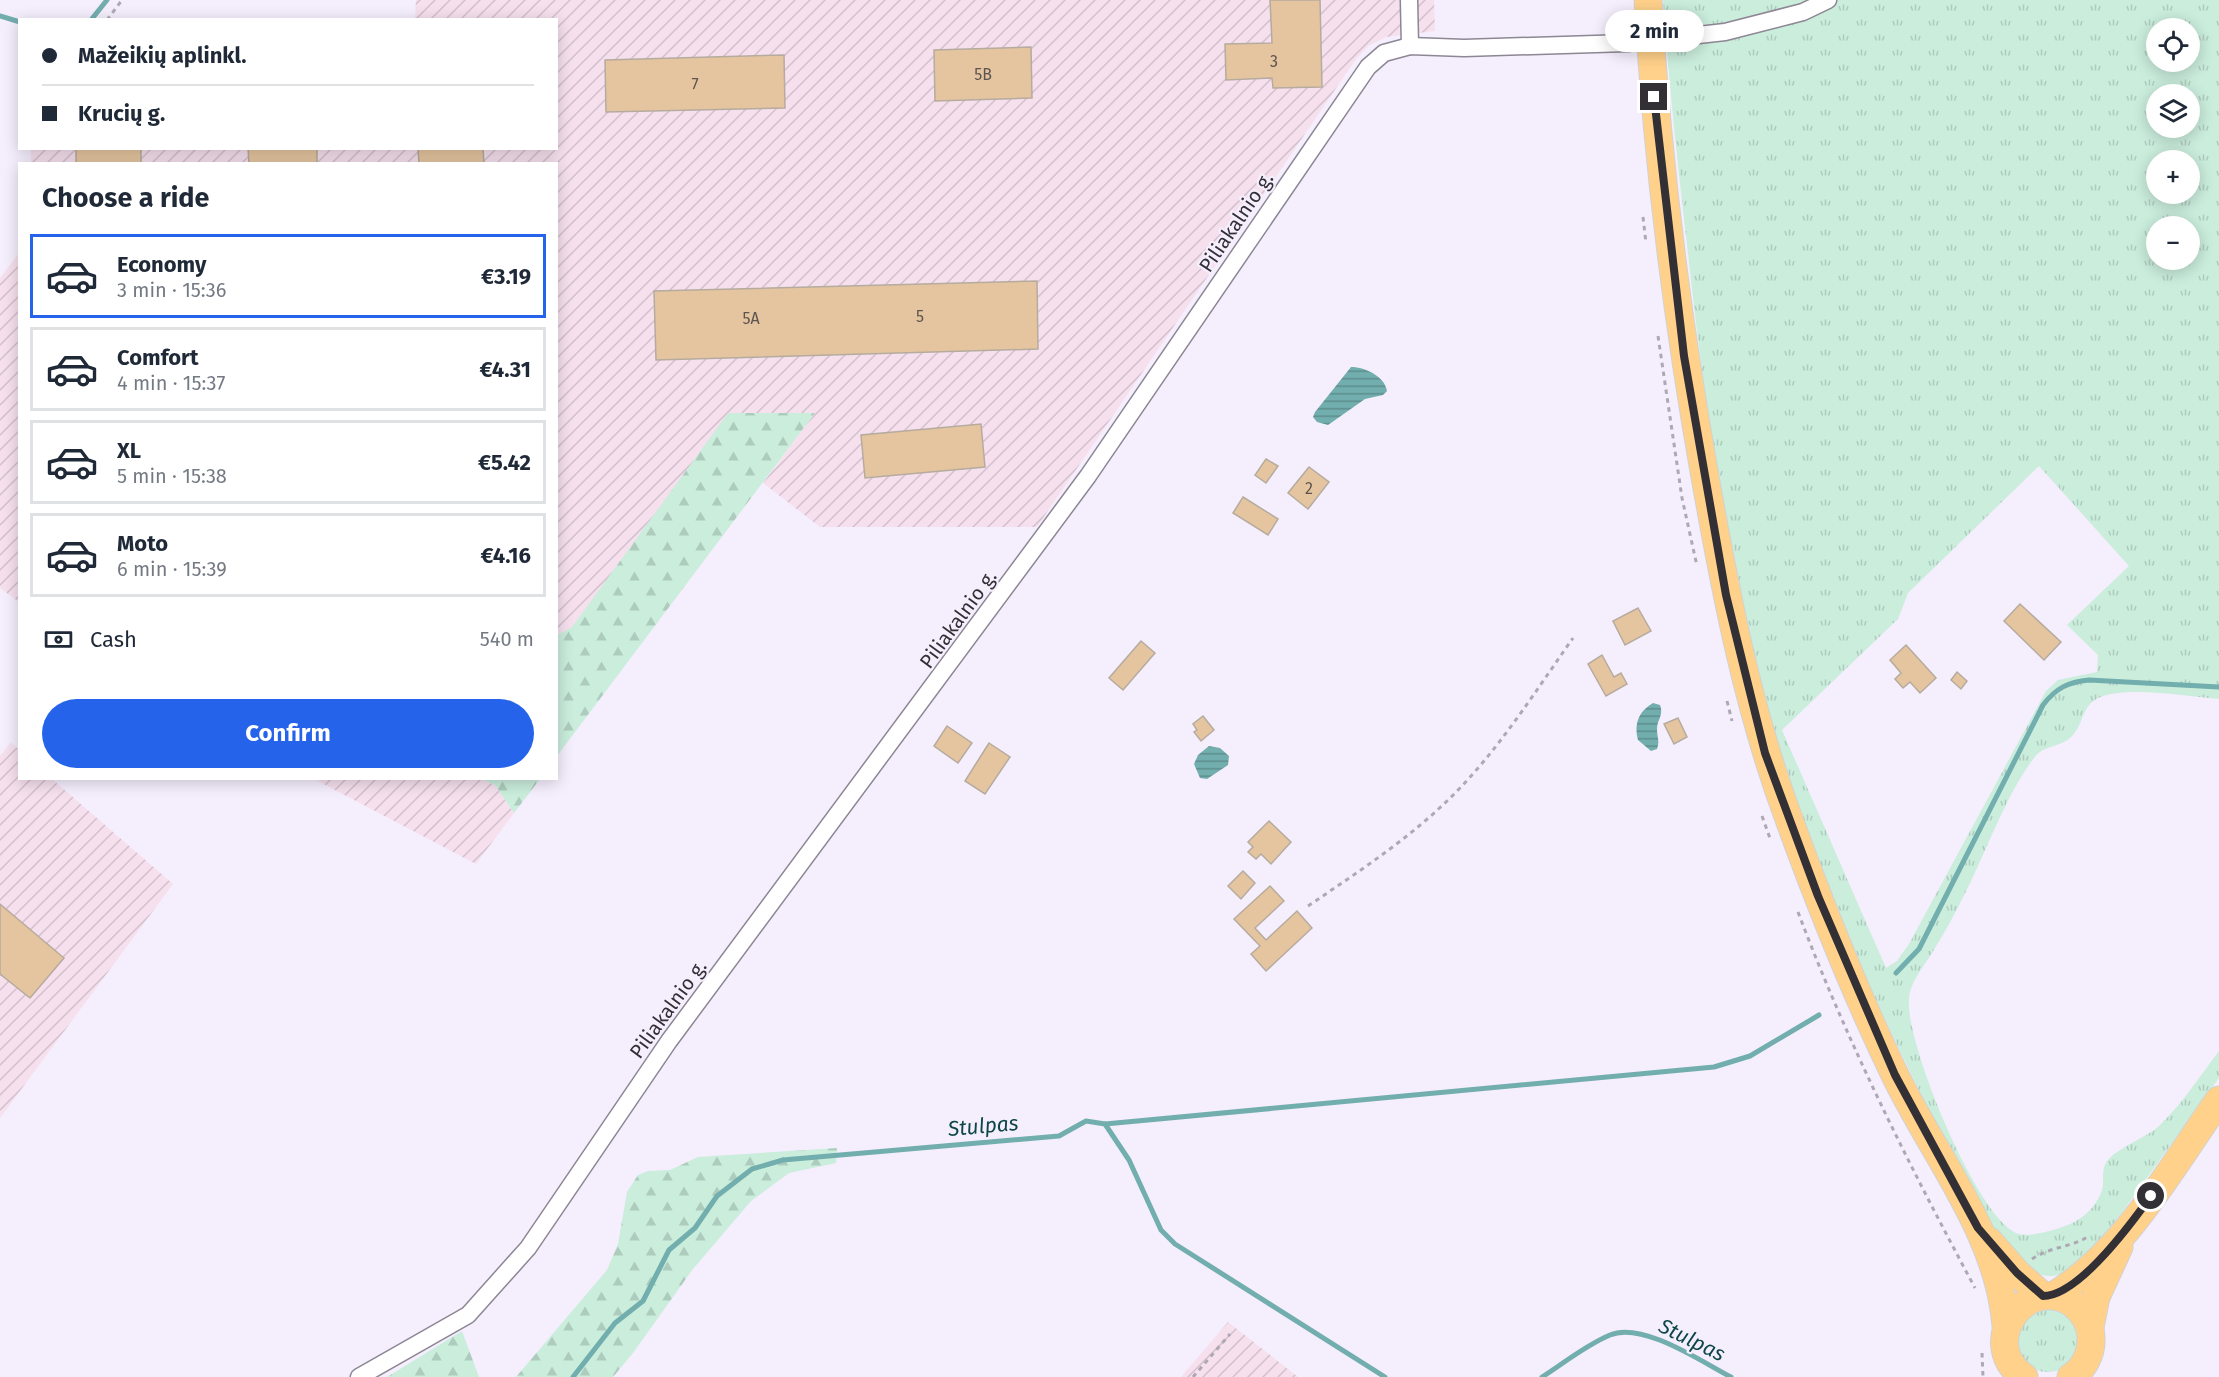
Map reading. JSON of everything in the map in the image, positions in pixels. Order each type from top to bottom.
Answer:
[{"type":"main road","points":[[1647,0],[1656,115],[1684,356],[1726,595],[1750,700],[1769,764],[1837,943],[1895,1075],[1978,1228],[2003,1296],[2006,1326],[2003,1366],[2014,1369],[2024,1377]]},
{"type":"main road","points":[[2006,1326],[2016,1309],[2024,1303],[2048,1296],[2073,1284],[2129,1227],[2219,1100]]},
{"type":"main road","points":[[2082,1372],[2091,1344],[2090,1327],[2096,1297],[2129,1227]]},
{"type":"main road","points":[[1978,1228],[2017,1273],[2048,1296],[2076,1306],[2090,1327]]},
{"type":"street","points":[[1409,0],[1410,46]]},
{"type":"street","name":"Piliakalnio g.","points":[[359,1377],[468,1315],[528,1248],[669,1041],[920,706],[1095,467],[1368,67],[1384,53],[1410,46],[1464,48],[1650,42],[1725,32],[1803,12],[1828,0]]},
{"type":"path","points":[[108,18],[122,0]]},
{"type":"path","points":[[1308,906],[1388,851],[1460,789],[1505,735],[1573,638]]},
{"type":"path","points":[[2017,1273],[2046,1250],[2083,1240],[2092,1234]]},
{"type":"path","points":[[1193,1377],[1230,1334]]},
{"type":"shaded area","points":[[416,0],[1434,0],[1435,31],[1386,37],[1368,46],[1356,59],[1037,527],[820,527],[763,483],[815,413],[572,627],[558,634],[558,162],[31,162],[31,150],[558,150],[558,18],[415,18]]},
{"type":"shaded area","points":[[18,254],[18,601],[0,588],[0,278]]},
{"type":"shaded area","points":[[1351,367],[1363,369],[1379,377],[1387,391],[1383,395],[1365,399],[1328,425],[1317,422],[1313,417],[1315,412]]},
{"type":"shaded area","points":[[1653,703],[1660,705],[1661,712],[1657,726],[1658,746],[1657,749],[1651,751],[1638,740],[1637,724],[1644,710]]},
{"type":"shaded area","points":[[11,742],[18,749],[18,780],[53,780],[173,884],[0,1118],[0,756]]},
{"type":"shaded area","points":[[1209,746],[1220,748],[1229,756],[1228,765],[1207,779],[1200,778],[1194,764],[1198,755]]},
{"type":"shaded area","points":[[316,780],[483,780],[495,785],[514,813],[476,864]]},
{"type":"shaded area","points":[[1228,1322],[1298,1377],[1181,1377]]},
{"type":"green space","points":[[1663,0],[2219,0],[2219,699],[2137,692],[2106,695],[2091,703],[2076,731],[2069,739],[2038,754],[2009,798],[1957,909],[1915,979],[1909,999],[1918,1052],[1946,1126],[1982,1195],[2000,1220],[2016,1233],[2029,1235],[2046,1232],[2076,1221],[2088,1212],[2100,1195],[2103,1186],[2103,1171],[2108,1160],[2160,1125],[2219,1051],[2219,1078],[2087,1261],[2063,1274],[2048,1276],[2033,1271],[2017,1258],[1985,1217],[1971,1193],[1916,1084],[1846,933],[1788,777],[1756,666],[1720,490],[1702,372],[1677,158]],"holes":[[[2039,466],[2129,566],[2067,625],[2098,655],[2097,672],[2058,680],[2046,691],[1909,944],[1897,961],[1886,968],[1782,730],[1898,619],[1908,593]]]},
{"type":"green space","points":[[728,413],[815,413],[558,755],[558,634],[572,627]]},
{"type":"green space","points":[[483,780],[539,780],[514,813],[495,785]]},
{"type":"green space","points":[[837,1148],[836,1163],[789,1173],[751,1201],[693,1269],[613,1377],[516,1377],[607,1270],[618,1244],[627,1192],[638,1175],[648,1171],[670,1170],[698,1157]]},
{"type":"green space","points":[[2042,1310],[2054,1310],[2070,1319],[2077,1329],[2079,1341],[2077,1353],[2070,1363],[2054,1372],[2042,1372],[2031,1367],[2022,1358],[2017,1347],[2017,1335],[2022,1324],[2031,1315]]},
{"type":"green space","points":[[462,1331],[479,1377],[387,1377]]},
{"type":"building","points":[[1270,0],[1320,0],[1322,87],[1273,88],[1272,78],[1226,80],[1225,44],[1272,43]]},
{"type":"building","points":[[1031,47],[1032,98],[935,101],[934,50]]},
{"type":"building","points":[[784,55],[785,108],[606,112],[605,60]]},
{"type":"building","points":[[76,150],[141,150],[141,162],[76,162]]},
{"type":"building","points":[[248,150],[317,150],[317,162],[249,162]]},
{"type":"building","points":[[418,150],[483,150],[484,162],[419,162]]},
{"type":"building","points":[[1037,281],[1038,349],[656,360],[654,291]]},
{"type":"building","points":[[981,424],[985,467],[865,478],[861,435]]},
{"type":"building","points":[[1266,459],[1278,466],[1266,483],[1255,475]]},
{"type":"building","points":[[1309,467],[1329,482],[1308,509],[1288,493]]},
{"type":"building","points":[[1243,497],[1278,519],[1268,535],[1233,513]]},
{"type":"building","points":[[2020,604],[2061,642],[2044,660],[2004,621]]},
{"type":"building","points":[[1638,608],[1651,631],[1625,645],[1613,621]]},
{"type":"building","points":[[1141,641],[1155,653],[1123,690],[1109,678]]},
{"type":"building","points":[[1906,645],[1936,678],[1920,693],[1910,682],[1903,688],[1895,679],[1901,673],[1890,660]]},
{"type":"building","points":[[1602,655],[1614,677],[1621,673],[1627,684],[1606,696],[1588,664]]},
{"type":"building","points":[[1957,672],[1967,681],[1961,689],[1951,680]]},
{"type":"building","points":[[1203,716],[1214,730],[1201,741],[1194,732],[1197,730],[1193,724]]},
{"type":"building","points":[[1678,718],[1687,737],[1674,744],[1664,724]]},
{"type":"building","points":[[947,726],[972,743],[958,763],[934,746]]},
{"type":"building","points":[[989,743],[1010,757],[985,794],[965,781]]},
{"type":"building","points":[[1269,821],[1291,842],[1271,864],[1261,854],[1256,859],[1248,852],[1253,847],[1248,842]]},
{"type":"building","points":[[1243,871],[1255,883],[1241,899],[1228,886]]},
{"type":"building","points":[[1270,886],[1284,901],[1255,928],[1266,940],[1297,911],[1312,928],[1266,971],[1251,954],[1260,946],[1234,919]]},
{"type":"building","points":[[0,904],[64,958],[30,998],[0,974]]},
{"type":"waterway","points":[[93,18],[107,0]]},
{"type":"waterway","points":[[0,16],[18,21]]},
{"type":"waterway","points":[[1896,973],[1919,949],[2043,705],[2053,694],[2069,684],[2089,680],[2219,687]]},
{"type":"waterway","points":[[1105,1124],[1714,1067],[1750,1056],[1819,1015]]},
{"type":"waterway","name":"Stulpas","points":[[573,1377],[615,1323],[643,1301],[669,1250],[695,1228],[717,1196],[752,1169],[783,1160],[1059,1136],[1086,1121],[1105,1124],[1129,1160],[1161,1230],[1175,1244],[1385,1377]]},
{"type":"waterway","name":"Stulpas","points":[[1542,1377],[1592,1344],[1610,1335],[1623,1332],[1655,1338],[1672,1345],[1731,1377]]},
{"type":"route","points":[[1654,97],[1684,356],[1726,595],[1747,689],[1765,753],[1789,821],[1837,943],[1895,1075],[1978,1228],[2017,1273],[2043,1296],[2053,1296],[2073,1284],[2129,1227],[2151,1196]]}]
